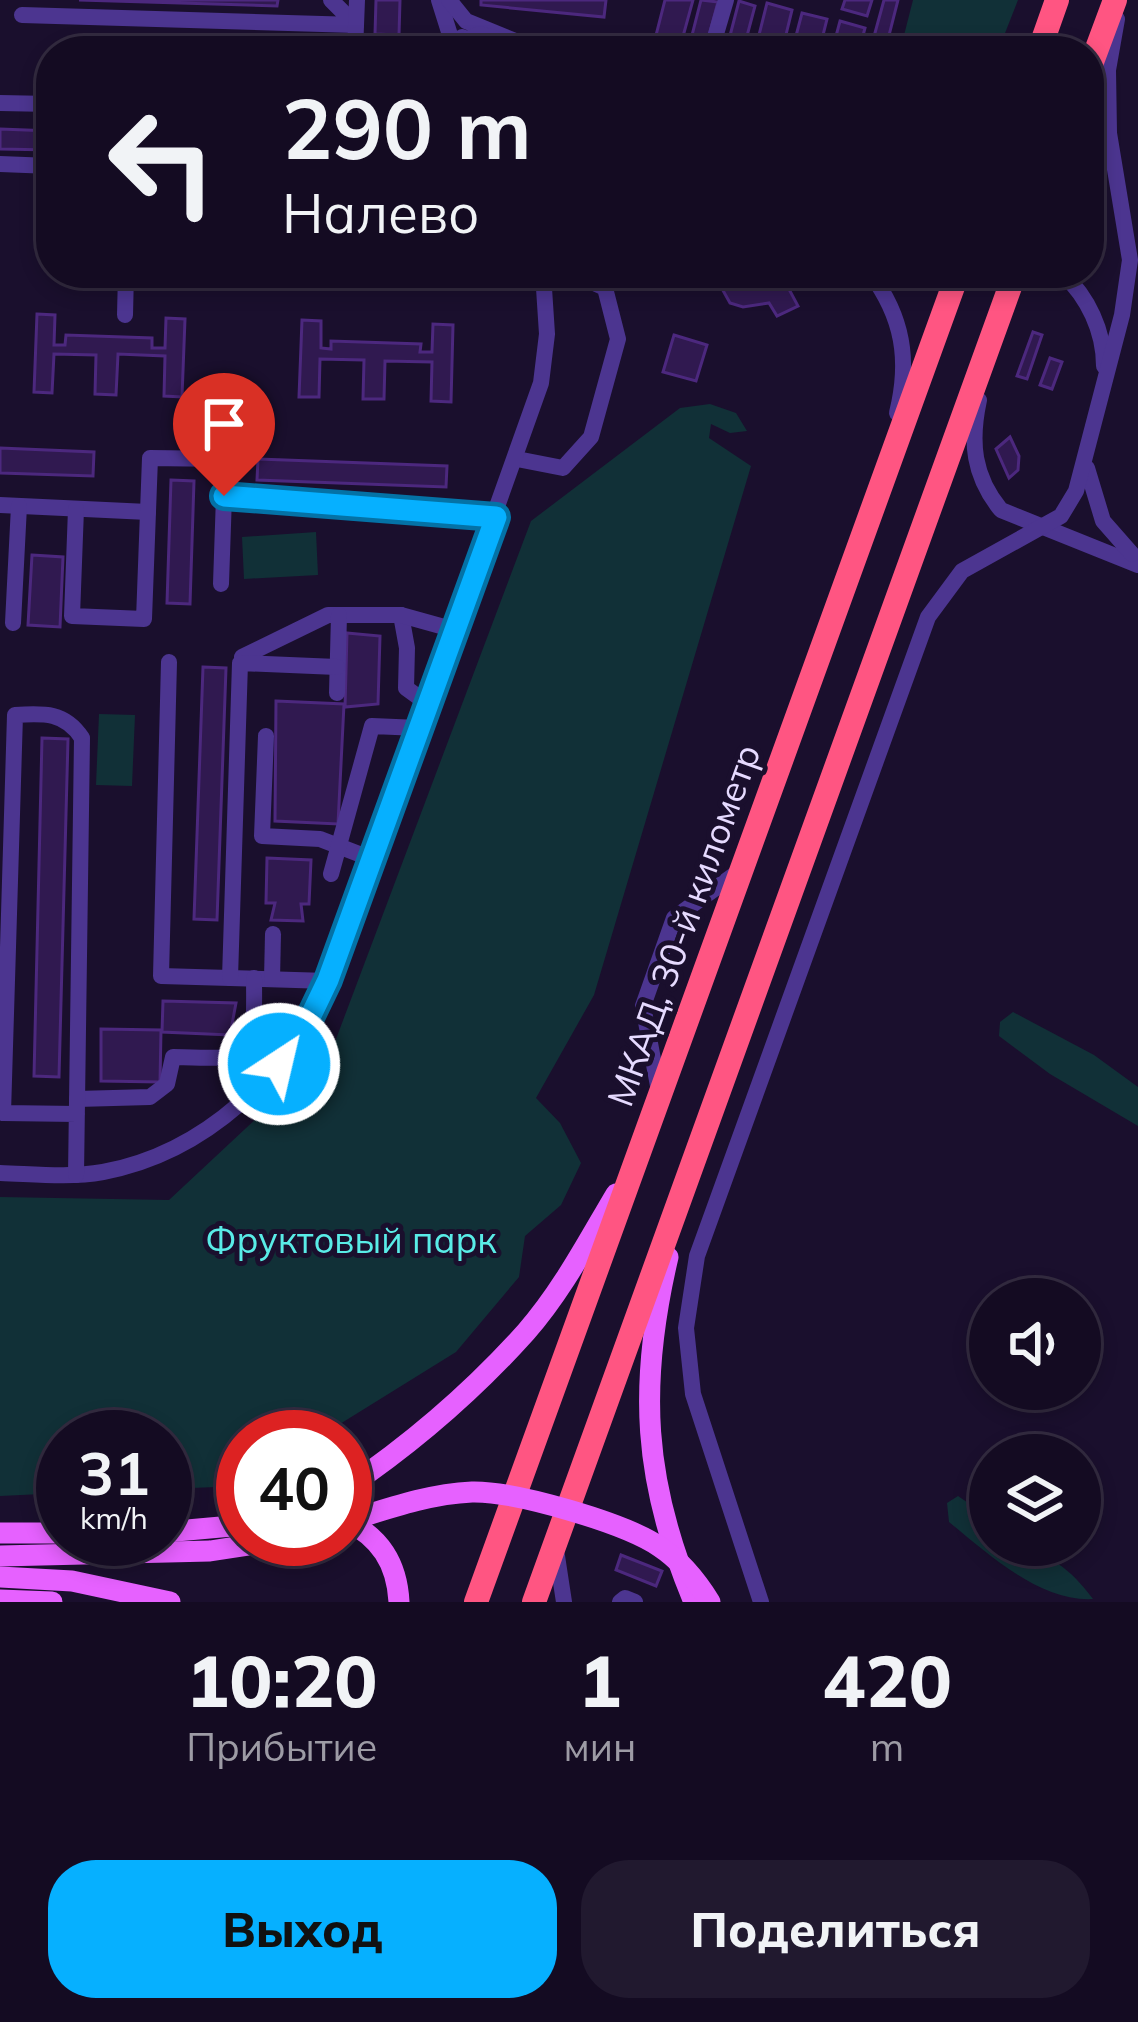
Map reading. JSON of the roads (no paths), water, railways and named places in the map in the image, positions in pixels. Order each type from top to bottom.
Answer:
[{"type":"highway","points":[[1044,36],[1055,0]]},
{"type":"highway","points":[[1103,36],[1118,0]]},
{"type":"highway","name":"МКАД, 30-й километр","points":[[476,1602],[953,288]]},
{"type":"highway","points":[[534,1602],[1010,288]]},
{"type":"main road","points":[[372,1468],[420,1432],[527,1330],[566,1278],[632,1168]]},
{"type":"main road","points":[[684,1187],[652,1335],[647,1423],[656,1490],[694,1602]]},
{"type":"main road","points":[[372,1514],[432,1497],[475,1492],[514,1496],[629,1531],[662,1548],[697,1580],[710,1602]]},
{"type":"main road","points":[[0,1533],[36,1533]]},
{"type":"main road","points":[[372,1536],[384,1550],[397,1582],[399,1602]]},
{"type":"main road","points":[[0,1556],[216,1550]]},
{"type":"main road","points":[[0,1577],[99,1586],[170,1602]]},
{"type":"main road","points":[[0,1600],[52,1602]]},
{"type":"street","points":[[332,0],[356,25]]},
{"type":"street","points":[[356,0],[356,36]]},
{"type":"street","points":[[439,0],[452,36]]},
{"type":"street","points":[[449,0],[466,21],[502,36]]},
{"type":"street","points":[[715,36],[726,0]]},
{"type":"street","points":[[1036,36],[1055,0]]},
{"type":"street","points":[[761,1602],[693,1394],[686,1328],[697,1256],[928,617],[962,571],[1061,516],[1069,506],[1101,397],[1130,260],[1107,93],[1118,0]]},
{"type":"street","points":[[22,15],[356,25]]},
{"type":"street","points":[[0,104],[36,104]]},
{"type":"street","points":[[0,164],[36,165]]},
{"type":"street","points":[[125,315],[126,288]]},
{"type":"street","points":[[0,1173],[105,1172],[167,1150],[229,1114],[253,1094],[291,1048],[328,980],[517,459],[546,356],[544,288]]},
{"type":"street","points":[[517,459],[563,468],[591,437],[618,339],[605,288]]},
{"type":"street","points":[[871,513],[905,371],[899,326],[878,288]]},
{"type":"street","points":[[1011,288],[979,399],[972,443],[991,498],[1016,519],[1138,562]]},
{"type":"street","points":[[1075,288],[1099,331],[1105,371],[1101,397]]},
{"type":"street","points":[[1088,449],[1094,504],[1114,538],[1138,562]]},
{"type":"street","points":[[76,509],[71,616],[144,619],[150,458],[225,459],[221,584]]},
{"type":"street","points":[[224,496],[496,517]]},
{"type":"street","points":[[13,622],[10,506],[148,512]]},
{"type":"street","points":[[242,657],[328,615],[401,615],[455,630]]},
{"type":"street","points":[[337,693],[339,615]]},
{"type":"street","points":[[401,615],[407,648],[406,688],[428,704]]},
{"type":"street","points":[[170,662],[161,976],[328,980]]},
{"type":"street","points":[[230,978],[240,663],[338,667]]},
{"type":"street","points":[[76,1175],[77,1107],[82,738],[74,726],[52,713],[15,715],[4,939],[3,1113],[77,1107],[150,1097],[167,1084],[173,1057],[230,1059],[242,1054],[253,1038],[273,934]]},
{"type":"street","points":[[331,874],[372,726],[419,728]]},
{"type":"street","points":[[266,736],[262,836],[320,839],[372,859]]},
{"type":"street","points":[[660,1096],[643,1006],[674,918],[742,870]]},
{"type":"street","points":[[557,1538],[557,1579],[563,1602]]},
{"type":"street","points":[[620,1602],[625,1598],[635,1602]]},
{"type":"park label","name":"Фруктовый парк","points":[[351,1239]]}]
